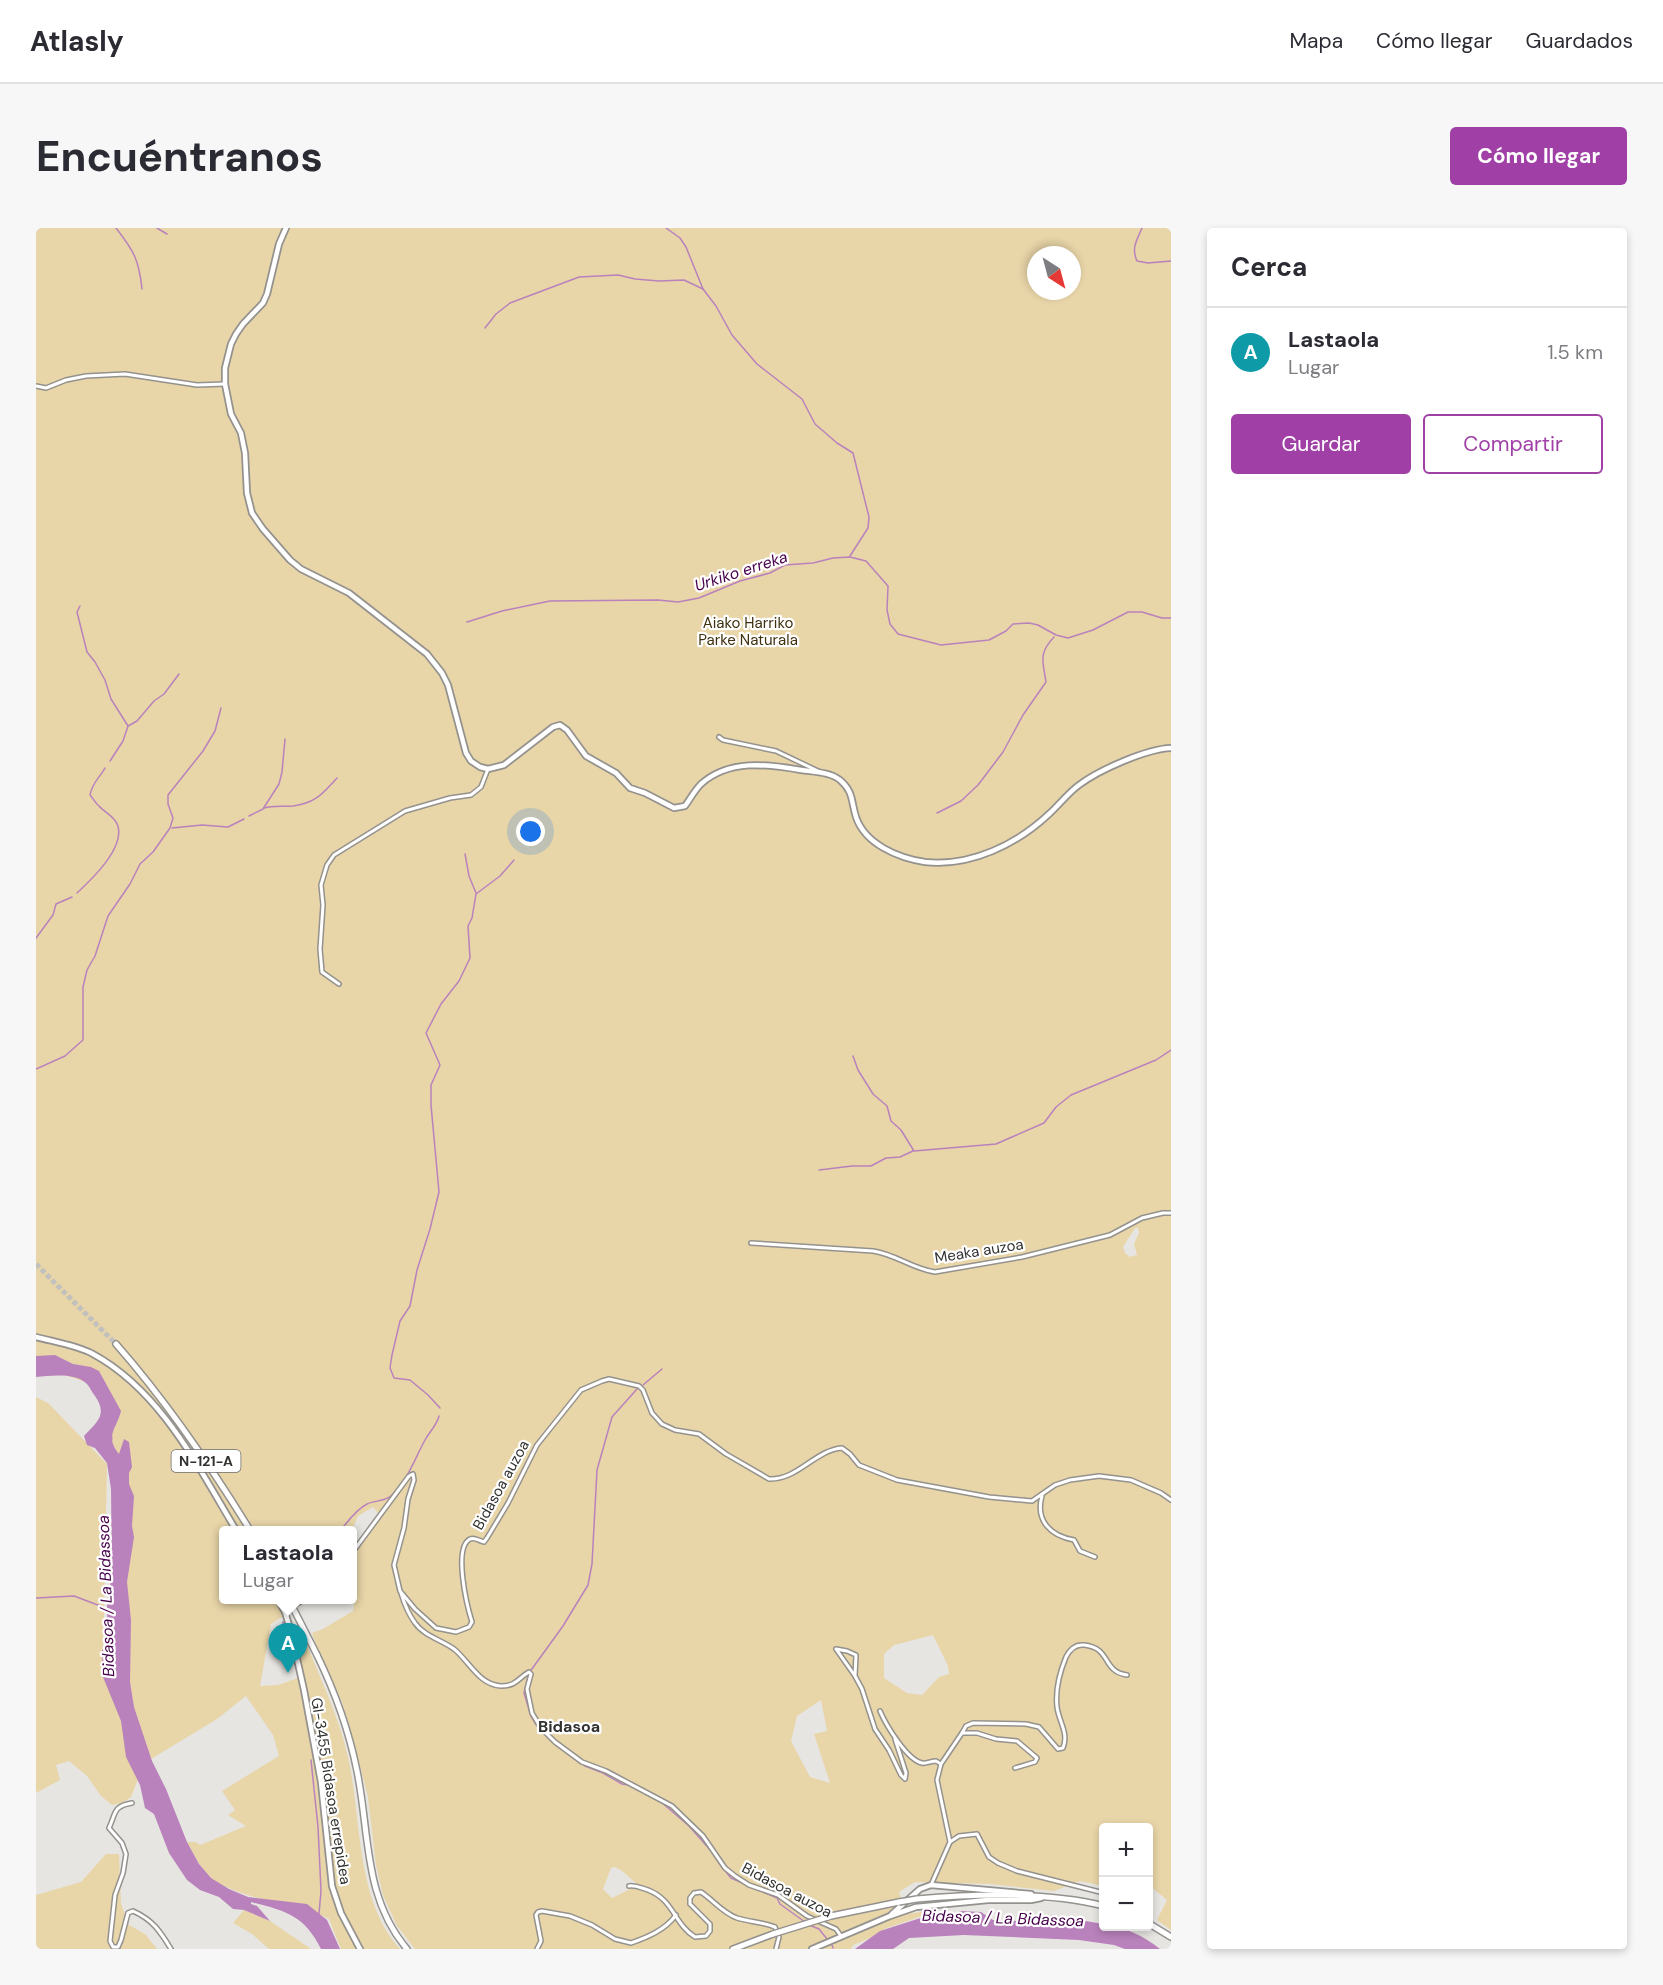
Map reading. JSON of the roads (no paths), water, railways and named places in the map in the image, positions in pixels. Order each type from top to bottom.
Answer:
[{"type":"highway","name":"N-121-A","points":[[116,1344],[172,1413],[247,1526]]},
{"type":"highway","points":[[292,1604],[335,1695],[351,1745],[360,1784],[377,1896],[391,1926],[407,1949]]},
{"type":"highway","points":[[733,1949],[831,1916],[917,1899],[964,1896],[1042,1898],[1099,1905]]},
{"type":"highway","points":[[1153,1926],[1171,1937]]},
{"type":"street","points":[[286,228],[279,244],[267,294],[263,303],[243,324],[231,344],[225,368],[225,384],[231,414],[241,433],[245,453],[247,493],[252,513],[290,560],[301,569],[349,593],[427,654],[448,685],[468,757],[480,767],[488,769],[504,765],[553,727],[560,725],[567,730],[586,756],[616,773],[630,788],[674,808],[685,806],[700,785],[720,772],[737,766],[764,764],[821,772],[840,780],[848,789],[854,799],[856,816],[866,835],[893,852],[916,860],[936,863],[992,852],[1047,816],[1077,786],[1097,773],[1144,754],[1171,748]]},
{"type":"street","points":[[36,386],[46,388],[76,378],[125,374],[192,385],[225,384]]},
{"type":"street","points":[[719,737],[723,740],[776,752],[821,772]]},
{"type":"street","points":[[339,984],[322,972],[320,949],[324,906],[321,885],[327,866],[334,855],[405,811],[450,798],[471,795],[481,787],[488,769]]},
{"type":"street","name":"Meaka auzoa","points":[[751,1243],[878,1251],[925,1271],[935,1272],[1022,1257],[1110,1235],[1142,1218],[1163,1212],[1171,1213]]},
{"type":"street","points":[[36,1336],[92,1353],[148,1396],[191,1455],[234,1526]]},
{"type":"street","name":"Bidasoa auzoa","points":[[400,1591],[415,1609],[436,1628],[456,1632],[469,1627],[472,1622],[462,1569],[464,1546],[470,1540],[484,1542],[487,1538],[508,1503],[537,1445],[581,1390],[609,1379],[639,1386],[643,1390],[652,1413],[662,1424],[675,1430],[699,1434],[726,1454],[770,1479],[792,1474],[822,1454],[842,1448],[859,1465],[897,1480],[1023,1501],[1032,1501],[1055,1485],[1070,1480],[1099,1476],[1131,1480],[1171,1500]]},
{"type":"street","name":"Bidasoa auzoa","points":[[357,1546],[413,1474],[414,1480],[404,1528],[394,1565],[401,1596],[415,1624],[458,1653],[471,1668],[489,1682],[499,1686],[509,1685],[518,1682],[529,1672],[531,1674],[527,1689],[532,1713],[541,1728],[555,1742],[582,1762],[606,1771],[672,1806],[703,1836],[726,1868],[735,1876],[749,1885],[778,1894],[807,1916],[836,1929],[841,1936]]},
{"type":"street","points":[[1043,1494],[1040,1517],[1044,1524],[1060,1536],[1074,1540],[1080,1551],[1095,1557]]},
{"type":"street","name":"GI-3455 Bidasoa errepidea","points":[[281,1604],[285,1612],[304,1690],[321,1782],[332,1886],[341,1913],[360,1949]]},
{"type":"street","points":[[285,1612],[296,1604]]},
{"type":"street","points":[[950,1842],[937,1780],[941,1764],[966,1726],[973,1723],[1026,1724],[1039,1727],[1052,1744],[1058,1749],[1063,1748],[1066,1734],[1057,1706],[1057,1686],[1068,1653],[1073,1647],[1081,1644],[1096,1648],[1102,1652],[1109,1665],[1120,1674],[1127,1675]]},
{"type":"street","points":[[855,1676],[856,1655],[836,1649],[855,1676],[878,1736],[890,1750],[905,1779],[906,1773],[896,1739],[880,1711]]},
{"type":"street","points":[[962,1732],[1017,1741],[1037,1758],[1035,1762],[1015,1768]]},
{"type":"street","points":[[896,1739],[920,1763],[936,1761],[941,1764]]},
{"type":"street","points":[[132,1803],[123,1804],[116,1809],[109,1828],[122,1843],[126,1854],[123,1873],[115,1895],[112,1947],[117,1947],[128,1913],[133,1911],[146,1917],[160,1930],[171,1949]]},
{"type":"street","points":[[931,1885],[950,1842],[959,1836],[977,1834],[990,1857],[998,1863],[1017,1871],[1099,1892]]},
{"type":"street","points":[[890,1916],[902,1901],[920,1888],[931,1885],[1022,1893],[1042,1898]]},
{"type":"street","points":[[629,1886],[658,1894],[669,1905],[687,1932],[695,1937],[706,1936],[710,1931],[710,1924],[690,1904],[690,1898],[694,1893],[701,1892],[737,1918],[767,1923],[775,1927],[779,1937],[776,1949]]},
{"type":"street","points":[[812,1949],[910,1909],[981,1900],[1042,1898]]},
{"type":"street","points":[[902,1901],[910,1909]]},
{"type":"street","points":[[537,1949],[541,1941],[536,1915],[542,1911],[570,1916],[592,1924],[615,1939],[631,1943],[657,1932],[670,1923],[676,1915]]},
{"type":"waterway","points":[[116,228],[135,256],[142,289]]},
{"type":"waterway","points":[[157,228],[167,234]]},
{"type":"waterway","points":[[666,228],[680,238],[686,247],[703,289],[716,306],[732,335],[757,364],[802,399],[815,424],[853,453],[869,517],[868,528],[850,556]]},
{"type":"waterway","points":[[1142,228],[1135,248],[1137,261],[1148,263],[1171,261]]},
{"type":"waterway","points":[[485,328],[496,314],[510,303],[579,277],[618,275],[659,281],[684,280],[703,289]]},
{"type":"waterway","name":"Urkiko erreka","points":[[467,622],[502,611],[550,601],[658,600],[678,602],[699,598],[740,581],[770,573],[785,565],[850,557],[866,561],[888,586],[887,610],[890,624],[898,634],[941,645],[989,640],[1006,631],[1013,624],[1038,625],[1056,635],[1068,638],[1093,630],[1128,612],[1142,612],[1162,618],[1171,618]]},
{"type":"waterway","points":[[80,606],[77,612],[87,652],[105,680],[111,699],[128,726],[123,741],[110,761]]},
{"type":"waterway","points":[[937,813],[961,801],[978,785],[1003,752],[1023,715],[1046,682],[1043,658],[1046,648],[1054,637]]},
{"type":"waterway","points":[[128,726],[137,721],[154,701],[164,694],[179,674]]},
{"type":"waterway","points":[[36,1069],[65,1056],[83,1040],[83,987],[87,970],[95,956],[108,916],[130,884],[140,864],[153,852],[170,828],[173,818],[168,804],[168,795],[203,751],[215,731],[221,708]]},
{"type":"waterway","points":[[249,816],[263,809],[279,784],[285,739]]},
{"type":"waterway","points":[[77,893],[112,854],[119,835],[115,820],[90,795],[94,783],[105,768]]},
{"type":"waterway","points":[[264,808],[307,803],[323,793],[337,778]]},
{"type":"waterway","points":[[172,828],[202,825],[228,827],[244,819]]},
{"type":"waterway","points":[[465,854],[469,876],[476,893]]},
{"type":"waterway","points":[[440,1408],[410,1380],[394,1378],[390,1368],[400,1321],[410,1306],[417,1270],[439,1192],[431,1085],[440,1065],[426,1033],[441,1004],[459,981],[470,958],[468,926],[472,918],[476,894],[500,876],[514,860]]},
{"type":"waterway","points":[[36,938],[53,915],[56,904],[72,897]]},
{"type":"waterway","points":[[853,1056],[858,1070],[873,1094],[887,1106],[891,1121],[901,1130],[914,1151],[996,1144],[1044,1123],[1056,1107],[1071,1095],[1156,1060],[1171,1050]]},
{"type":"waterway","points":[[819,1170],[871,1166],[886,1158],[900,1157],[913,1151]]},
{"type":"waterway","points":[[643,1385],[662,1369]]},
{"type":"waterway","points":[[561,1748],[537,1726],[531,1716],[524,1693],[529,1673],[563,1626],[588,1585],[592,1564],[597,1470],[612,1417],[637,1389]]},
{"type":"waterway","name":"Bidasoa / La Bidassoa","points":[[106,1412],[109,1439]]},
{"type":"waterway","points":[[344,1526],[363,1506],[386,1499],[398,1489],[439,1416]]},
{"type":"waterway","points":[[36,1598],[74,1596],[103,1607],[108,1613]]},
{"type":"waterway","points":[[283,1622],[288,1646]]},
{"type":"waterway","points":[[565,1751],[585,1766],[622,1784],[629,1785]]},
{"type":"waterway","points":[[311,1760],[318,1827],[321,1891],[319,1914]]},
{"type":"waterway","points":[[639,1787],[655,1795]]},
{"type":"waterway","points":[[660,1801],[689,1826],[731,1878],[777,1898],[780,1904],[805,1922]]},
{"type":"waterway","points":[[809,1925],[819,1929],[827,1939]]},
{"type":"tunnel","points":[[36,1264],[116,1344]]},
{"type":"place","name":"Lastaola","points":[[288,1673]]},
{"type":"district","name":"Bidasoa","points":[[569,1726]]},
{"type":"park label","name":"Aiako Harriko Parke Naturala","points":[[748,632]]}]
